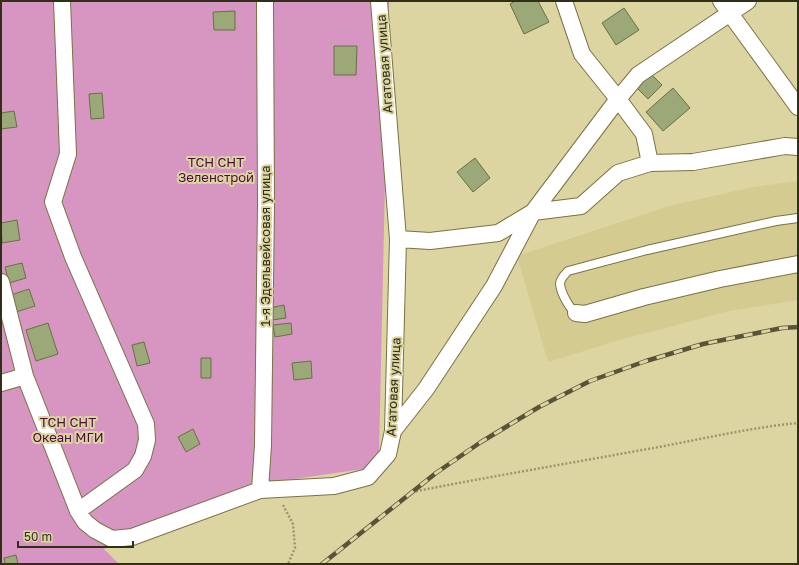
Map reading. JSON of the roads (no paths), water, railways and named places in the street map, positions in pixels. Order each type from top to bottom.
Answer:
[{"type":"street","points":[[62,1],[68,154],[53,202],[72,257],[146,424],[147,440],[144,456],[135,470],[78,511]]},
{"type":"street","name":"1-я Эдельвейсовая улица","points":[[260,490],[263,446],[266,204],[265,1]]},
{"type":"street","name":"Агатовая улица","points":[[1,282],[25,376],[78,511],[85,522],[95,530],[112,539],[132,538],[260,490],[334,486],[368,477],[388,454],[393,431],[398,238],[379,1]]},
{"type":"street","points":[[564,1],[582,54],[644,134],[650,163]]},
{"type":"street","points":[[393,431],[426,389],[494,286],[533,212],[618,99],[638,75],[725,7],[748,1]]},
{"type":"street","points":[[725,7],[798,107]]},
{"type":"street","points":[[398,238],[430,241],[498,233],[533,212],[581,206],[618,174],[650,163],[693,162],[785,146],[798,147]]},
{"type":"street","points":[[576,313],[585,314],[644,297],[720,279],[798,264]]},
{"type":"street","points":[[1,383],[25,376]]},
{"type":"lane","points":[[576,313],[568,306],[560,285],[561,279],[568,271],[647,250],[776,221],[798,218]]},
{"type":"railway","points":[[322,564],[436,473],[481,442],[539,407],[590,381],[646,361],[703,344],[782,328],[798,327]]},
{"type":"park label","name":"ТСН СНТ Зеленстрой","points":[[216,170]]},
{"type":"park label","name":"ТСН СНТ Океан МГИ","points":[[68,430]]}]
